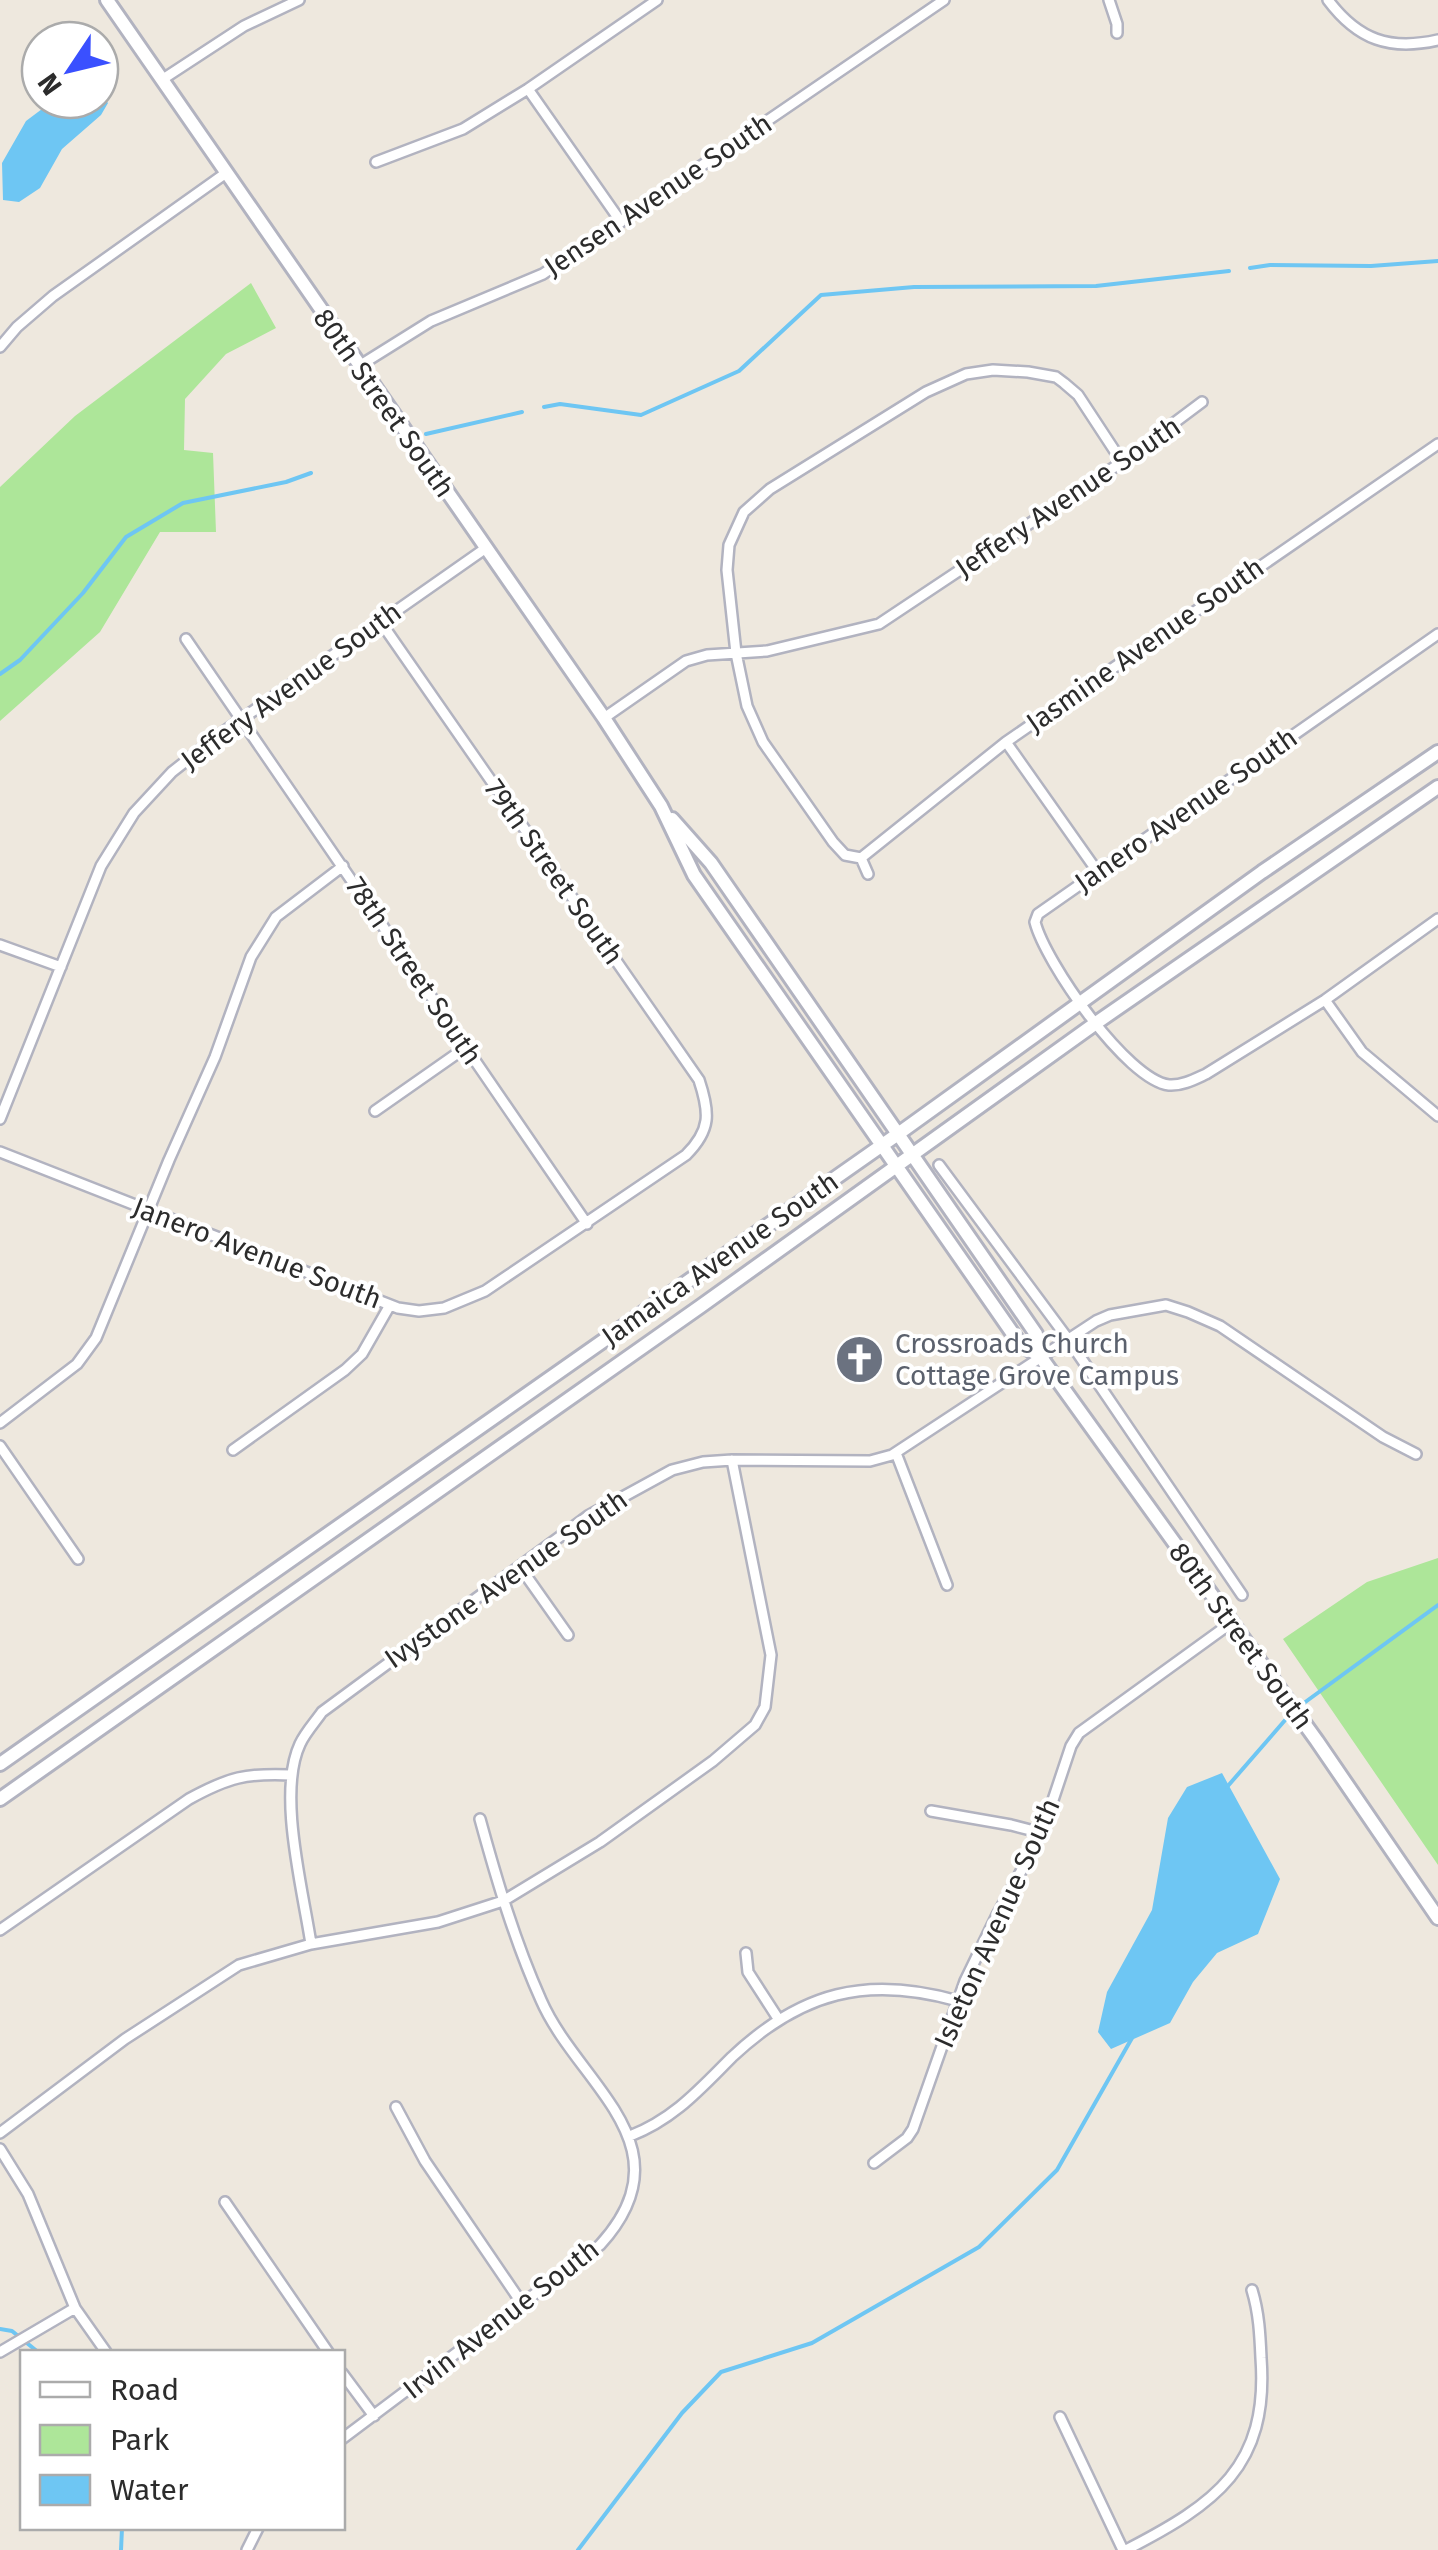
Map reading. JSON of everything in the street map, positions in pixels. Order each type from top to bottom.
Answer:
[{"type":"main road","name":"80th Street South","points":[[107,0],[604,718],[661,806],[694,874],[880,1147],[1020,1344],[1040,1356],[1438,1918]]},
{"type":"main road","name":"Jamaica Avenue South","points":[[0,1764],[880,1147],[1262,872],[1438,752]]},
{"type":"main road","name":"Jamaica Avenue South","points":[[0,1799],[701,1306],[911,1152],[1438,788]]},
{"type":"main road","name":"80th Street South","points":[[661,806],[711,864],[911,1152],[1036,1334],[1040,1356]]},
{"type":"street","points":[[163,79],[244,26],[299,0]]},
{"type":"street","points":[[376,162],[463,129],[656,0]]},
{"type":"street","name":"Jensen Avenue South","points":[[359,366],[431,321],[543,274],[944,0]]},
{"type":"street","points":[[1109,0],[1118,24],[1117,33]]},
{"type":"street","points":[[1328,0],[1341,18],[1365,36],[1402,46],[1438,40]]},
{"type":"street","points":[[528,89],[621,222]]},
{"type":"street","points":[[0,347],[54,296],[226,173]]},
{"type":"street","points":[[868,874],[861,858],[846,855],[833,842],[763,742],[747,706],[736,653],[727,570],[729,545],[744,512],[770,488],[926,392],[966,374],[993,370],[1056,378],[1078,395],[1122,462]]},
{"type":"street","name":"Jeffery Avenue South","points":[[604,718],[686,662],[706,655],[767,651],[879,624],[1122,462],[1202,402]]},
{"type":"street","name":"Jasmine Avenue South","points":[[861,858],[1006,742],[1438,444]]},
{"type":"street","name":"Jeffery Avenue South","points":[[0,1119],[101,866],[134,813],[172,772],[241,719],[486,548]]},
{"type":"street","name":"79th Street South","points":[[380,620],[698,1080],[706,1102],[705,1131]]},
{"type":"street","name":"Janero Avenue South","points":[[1438,634],[1098,871],[1038,914],[1035,922],[1080,1003],[1128,1062],[1146,1076],[1169,1085],[1187,1083],[1206,1074],[1325,1000],[1438,918]]},
{"type":"street","name":"78th Street South","points":[[186,639],[587,1224]]},
{"type":"street","points":[[1006,742],[1098,871]]},
{"type":"street","points":[[0,1423],[76,1364],[96,1338],[262,937],[276,917],[343,866]]},
{"type":"street","points":[[0,945],[60,967]]},
{"type":"street","points":[[1325,1000],[1362,1052],[1438,1116]]},
{"type":"street","points":[[375,1111],[466,1048]]},
{"type":"street","name":"Janero Avenue South","points":[[0,1152],[390,1305],[420,1311],[468,1300],[686,1155],[705,1131]]},
{"type":"street","name":"80th Street South","points":[[939,1165],[1068,1338],[1242,1595]]},
{"type":"street","points":[[233,1450],[346,1370],[362,1354],[390,1305]]},
{"type":"street","name":"Ivystone Avenue South","points":[[311,1944],[290,1805],[291,1775],[300,1744],[322,1712],[588,1516],[656,1478],[703,1462],[870,1460],[896,1453],[1096,1321],[1166,1306],[1220,1326],[1416,1454]]},
{"type":"street","points":[[0,1446],[78,1558]]},
{"type":"street","points":[[896,1453],[946,1585]]},
{"type":"street","points":[[0,2132],[125,2039],[225,1972],[267,1954],[438,1922],[503,1901],[600,1842],[756,1725],[765,1707],[771,1655],[732,1460]]},
{"type":"street","points":[[520,1567],[568,1635]]},
{"type":"street","name":"Isleton Avenue South","points":[[874,2163],[907,2138],[912,2129],[958,2001],[996,1915],[1042,1834],[1071,1746],[1079,1733],[1231,1623]]},
{"type":"street","points":[[0,1930],[218,1783],[251,1774],[291,1775]]},
{"type":"street","points":[[931,1811],[1042,1834]]},
{"type":"street","points":[[480,1820],[503,1901],[541,2002],[560,2038],[595,2078],[630,2136],[677,2112],[735,2055],[779,2020],[836,1993],[906,1990],[958,2001]]},
{"type":"street","points":[[746,1953],[748,1972],[779,2020]]},
{"type":"street","points":[[396,2107],[425,2161],[523,2305]]},
{"type":"street","name":"Irvin Avenue South","points":[[345,2437],[600,2245],[619,2224],[628,2205],[633,2179],[630,2136]]},
{"type":"street","points":[[0,2149],[28,2194],[75,2308],[105,2350]]},
{"type":"street","points":[[225,2202],[327,2350]]},
{"type":"street","points":[[1060,2418],[1124,2550],[1171,2527],[1212,2496],[1246,2458],[1260,2420],[1264,2388],[1258,2312],[1252,2290]]},
{"type":"street","points":[[0,2352],[75,2308]]},
{"type":"street","points":[[345,2377],[374,2416]]},
{"type":"green space","points":[[251,283],[276,328],[226,354],[185,399],[184,450],[213,453],[216,532],[160,532],[100,632],[0,721],[0,487],[75,416]]},
{"type":"green space","points":[[1438,1558],[1438,1865],[1283,1639],[1367,1582]]},
{"type":"water","points":[[95,120],[62,149],[40,188],[19,202],[3,200],[2,163],[26,121]]},
{"type":"water","points":[[1222,1773],[1280,1879],[1258,1934],[1217,1953],[1193,1982],[1170,2023],[1111,2049],[1098,2032],[1107,1992],[1152,1910],[1168,1818],[1187,1787]]},
{"type":"waterway","points":[[1250,268],[1438,261]]},
{"type":"waterway","points":[[544,407],[560,404],[641,415],[739,371],[821,295],[914,287],[1096,286],[1229,271]]},
{"type":"waterway","points":[[426,434],[522,412]]},
{"type":"waterway","points":[[0,674],[20,660],[83,593],[126,537],[183,503],[286,482],[311,473]]},
{"type":"waterway","points":[[1227,1787],[1293,1711],[1438,1605]]},
{"type":"waterway","points":[[578,2550],[682,2413],[721,2372],[812,2343],[979,2247],[1057,2170],[1132,2038]]},
{"type":"waterway","points":[[0,2329],[12,2331],[36,2350]]},
{"type":"waterway","points":[[121,2550],[122,2530]]},
{"type":"place","name":"Crossroads Church Cottage Grove Campus","points":[[860,1359]]}]
